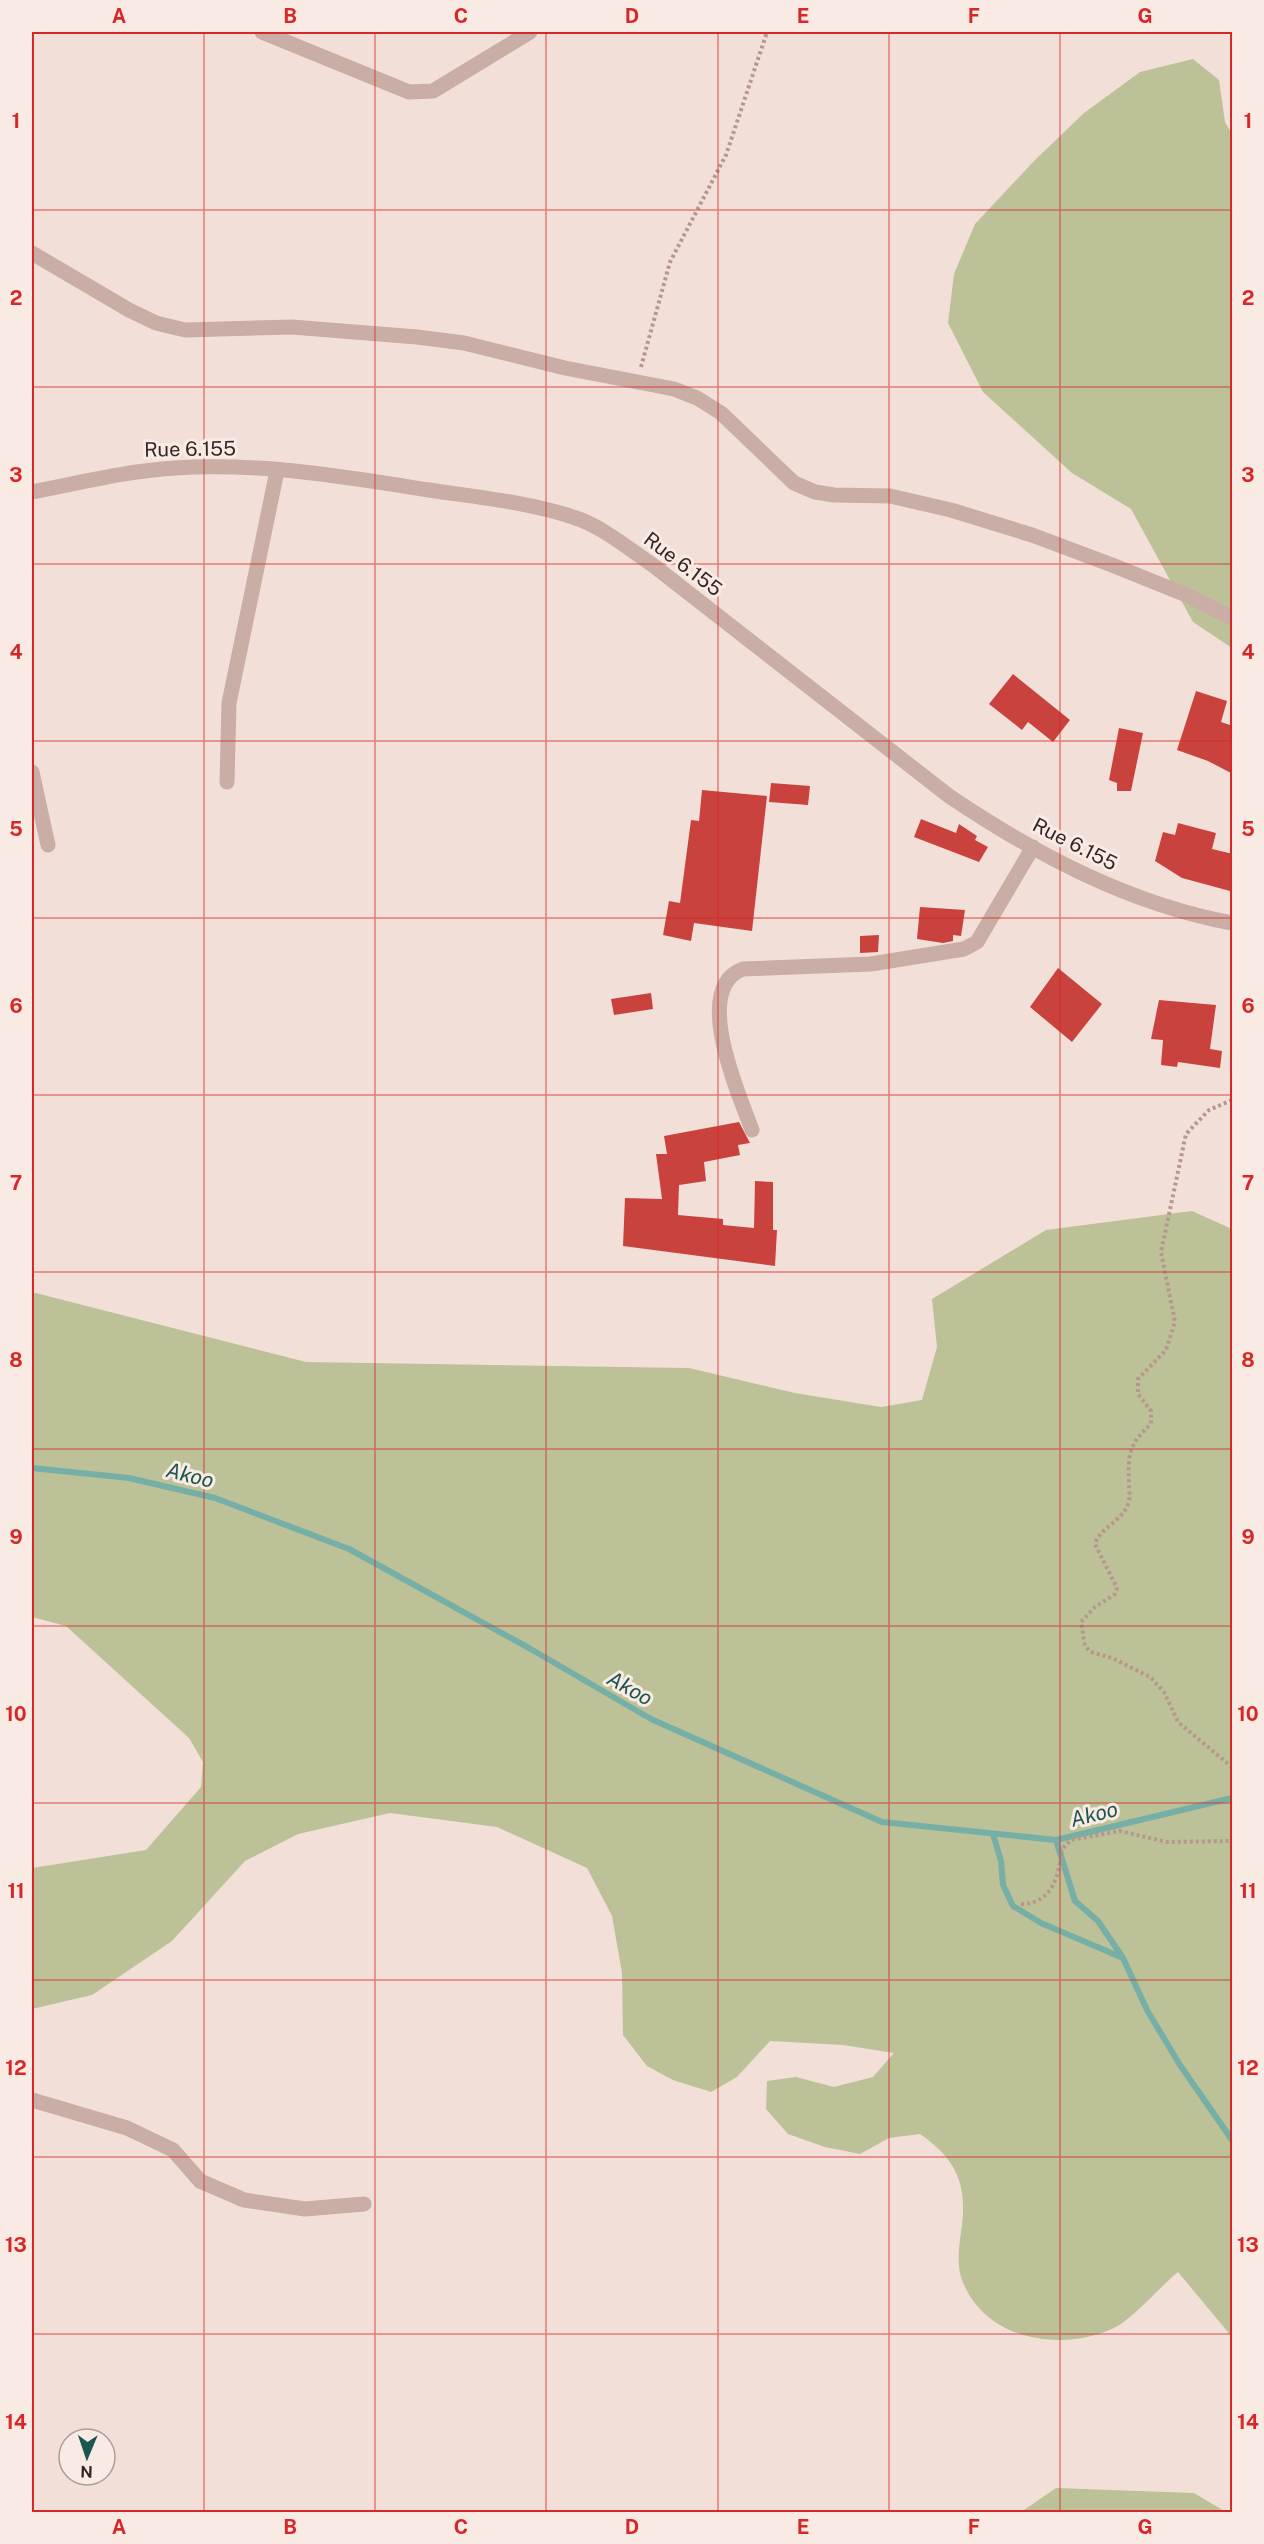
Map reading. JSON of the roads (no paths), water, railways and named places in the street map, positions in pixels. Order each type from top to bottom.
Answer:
[{"type":"street","points":[[262,32],[409,92],[433,91],[530,32]]},
{"type":"street","points":[[32,253],[129,310],[156,323],[185,330],[292,327],[417,337],[464,343],[674,389],[697,398],[721,412],[794,483],[814,492],[834,495],[890,496],[951,510],[1032,535],[1112,565],[1189,596],[1233,618]]},
{"type":"street","name":"Rue 6.155","points":[[32,492],[129,472],[177,467],[277,471],[346,477],[467,495],[574,517],[608,535],[654,566],[949,796],[990,824],[1131,896],[1233,923]]},
{"type":"street","points":[[227,782],[229,703],[277,471]]},
{"type":"street","points":[[32,772],[48,845]]},
{"type":"street","points":[[752,1130],[725,1052],[719,1008],[723,988],[733,973],[743,969],[870,964],[964,949],[977,942],[1033,847]]},
{"type":"street","points":[[32,2100],[127,2128],[173,2150],[200,2181],[244,2200],[304,2209],[364,2204]]},
{"type":"waterway","name":"Akoo","points":[[32,1468],[129,1478],[215,1498],[349,1549],[529,1648],[651,1719],[882,1822],[1056,1840],[1232,1798]]},
{"type":"waterway","points":[[993,1834],[1001,1861],[1003,1885],[1013,1906],[1041,1923],[1123,1958],[1147,2010],[1180,2065],[1232,2140]]},
{"type":"waterway","points":[[1056,1840],[1075,1901],[1098,1921],[1123,1958]]}]
